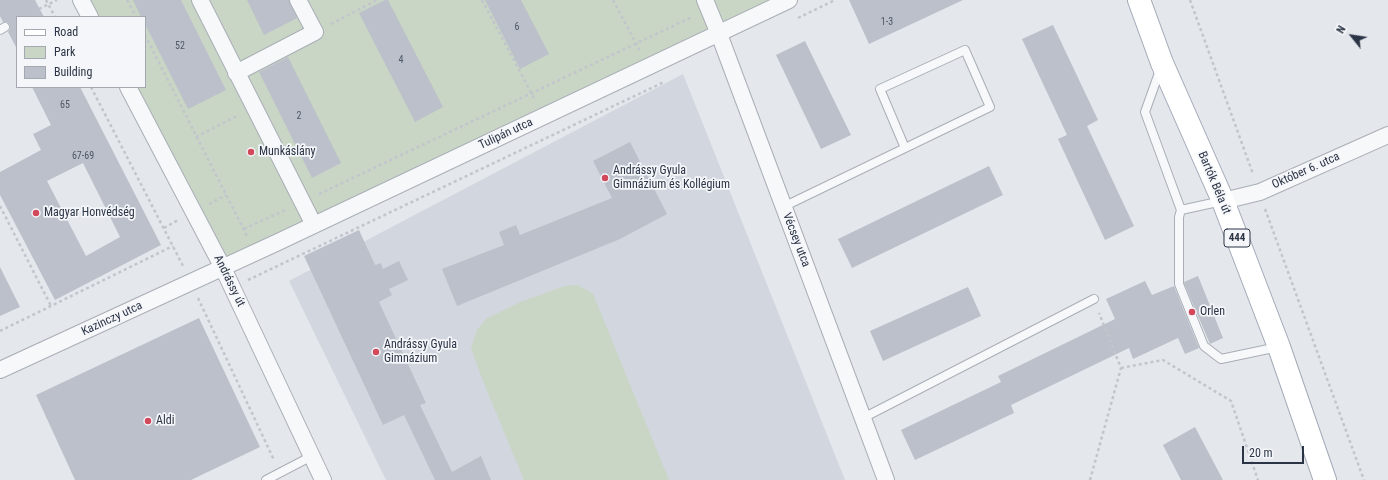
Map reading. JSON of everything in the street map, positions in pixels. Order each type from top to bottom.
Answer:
[{"type":"main road","name":"Bartók Béla út","points":[[1139,0],[1162,63],[1223,201],[1279,347],[1325,480]]},
{"type":"street","points":[[81,0],[89,16]]},
{"type":"street","points":[[200,0],[314,225]]},
{"type":"street","points":[[236,73],[314,32],[298,0]]},
{"type":"street","name":"Tulipán utca","points":[[223,268],[789,0]]},
{"type":"street","name":"Vécsey utca","points":[[706,5],[719,34],[886,480]]},
{"type":"street","name":"Andrássy út","points":[[129,88],[233,288],[323,480]]},
{"type":"street","name":"Október 6. utca","points":[[1223,201],[1260,192],[1388,135]]},
{"type":"street","name":"Kazinczy utca","points":[[0,370],[223,268]]},
{"type":"lane","points":[[783,207],[990,107],[965,50],[880,89],[905,148]]},
{"type":"lane","points":[[1162,63],[1145,112],[1182,210],[1179,217],[1179,284],[1204,346],[1221,359],[1279,347]]},
{"type":"lane","points":[[1182,210],[1223,201]]},
{"type":"lane","points":[[863,418],[1094,300]]},
{"type":"lane","points":[[266,480],[312,456]]},
{"type":"path","points":[[46,0],[54,16]]},
{"type":"path","points":[[40,8],[57,0]]},
{"type":"path","points":[[127,0],[135,16]]},
{"type":"path","points":[[314,32],[377,0]]},
{"type":"path","points":[[482,0],[535,100]]},
{"type":"path","points":[[613,0],[640,51]]},
{"type":"path","points":[[794,20],[835,0]]},
{"type":"path","points":[[1190,0],[1364,480]]},
{"type":"path","points":[[244,229],[636,44],[706,5]]},
{"type":"path","points":[[146,37],[247,236]]},
{"type":"path","points":[[233,288],[668,80]]},
{"type":"path","points":[[196,137],[254,107]]},
{"type":"path","points":[[0,206],[51,306]]},
{"type":"path","points":[[0,331],[173,246]]},
{"type":"path","points":[[1090,480],[1121,368],[1094,300]]},
{"type":"path","points":[[1121,368],[1164,360],[1231,401],[1258,480]]},
{"type":"shaded area","name":"Andrássy Gyula Gimnázium és Kollégium","points":[[683,74],[845,480],[386,480],[289,281]]},
{"type":"green space","points":[[85,0],[782,0],[225,264],[132,88],[146,88],[146,16],[93,16]]},
{"type":"green space","points":[[578,285],[593,294],[669,480],[524,480],[471,348],[477,330],[487,318],[523,301],[565,286]]},
{"type":"building","points":[[0,0],[35,0],[43,16],[16,16],[16,47],[8,32],[10,25],[7,22],[3,22],[0,16]]},
{"type":"building","points":[[133,0],[181,0],[226,90],[188,109],[146,26],[146,16],[141,16]]},
{"type":"building","points":[[247,0],[289,0],[297,18],[264,35]]},
{"type":"building","points":[[385,0],[388,0],[443,107],[415,122],[359,13]]},
{"type":"building","points":[[485,0],[521,0],[549,54],[520,69]]},
{"type":"building","points":[[849,0],[963,0],[869,44]]},
{"type":"building","points":[[1053,25],[1098,120],[1087,126],[1134,226],[1105,240],[1058,139],[1067,135],[1022,39]]},
{"type":"building","points":[[805,41],[851,135],[821,149],[776,55]]},
{"type":"building","points":[[288,57],[341,163],[312,178],[259,72]]},
{"type":"building","name":"Magyar Honvédség","points":[[32,88],[81,88],[161,245],[55,300],[0,195],[0,172],[41,150],[33,134],[51,125]],"holes":[[[83,163],[120,237],[86,256],[47,181]]]},
{"type":"building","points":[[630,142],[667,214],[620,239],[457,306],[442,269],[504,245],[499,232],[516,225],[520,235],[612,198],[593,161]]},
{"type":"building","points":[[989,166],[1003,195],[852,268],[838,239]]},
{"type":"building","name":"Andrássy Gyula Gimnázium","points":[[359,230],[375,265],[381,263],[383,269],[399,261],[408,280],[389,289],[392,295],[379,302],[426,403],[420,405],[452,472],[481,456],[491,480],[435,480],[404,415],[383,425],[304,256]]},
{"type":"building","points":[[0,267],[20,307],[0,316]]},
{"type":"building","points":[[1198,276],[1223,338],[1210,344],[1184,283]]},
{"type":"building","points":[[1145,281],[1152,295],[1174,286],[1199,348],[1185,354],[1178,338],[1133,359],[1129,348],[1011,405],[1014,413],[915,460],[901,430],[1001,382],[998,376],[1115,319],[1106,299]]},
{"type":"building","points":[[968,287],[981,316],[883,361],[870,331]]},
{"type":"building","name":"Aldi","points":[[199,318],[260,447],[191,480],[75,480],[36,395]]},
{"type":"building","points":[[1195,427],[1223,480],[1181,480],[1163,445]]},
{"type":"place","name":"Munkáslány","points":[[251,152]]},
{"type":"place","name":"Andrássy Gyula Gimnázium és Kollégium","points":[[605,178]]},
{"type":"place","name":"Magyar Honvédség","points":[[36,213]]},
{"type":"place","name":"Orlen","points":[[1192,312]]},
{"type":"place","name":"Andrássy Gyula Gimnázium","points":[[376,352]]},
{"type":"place","name":"Aldi","points":[[148,421]]}]
